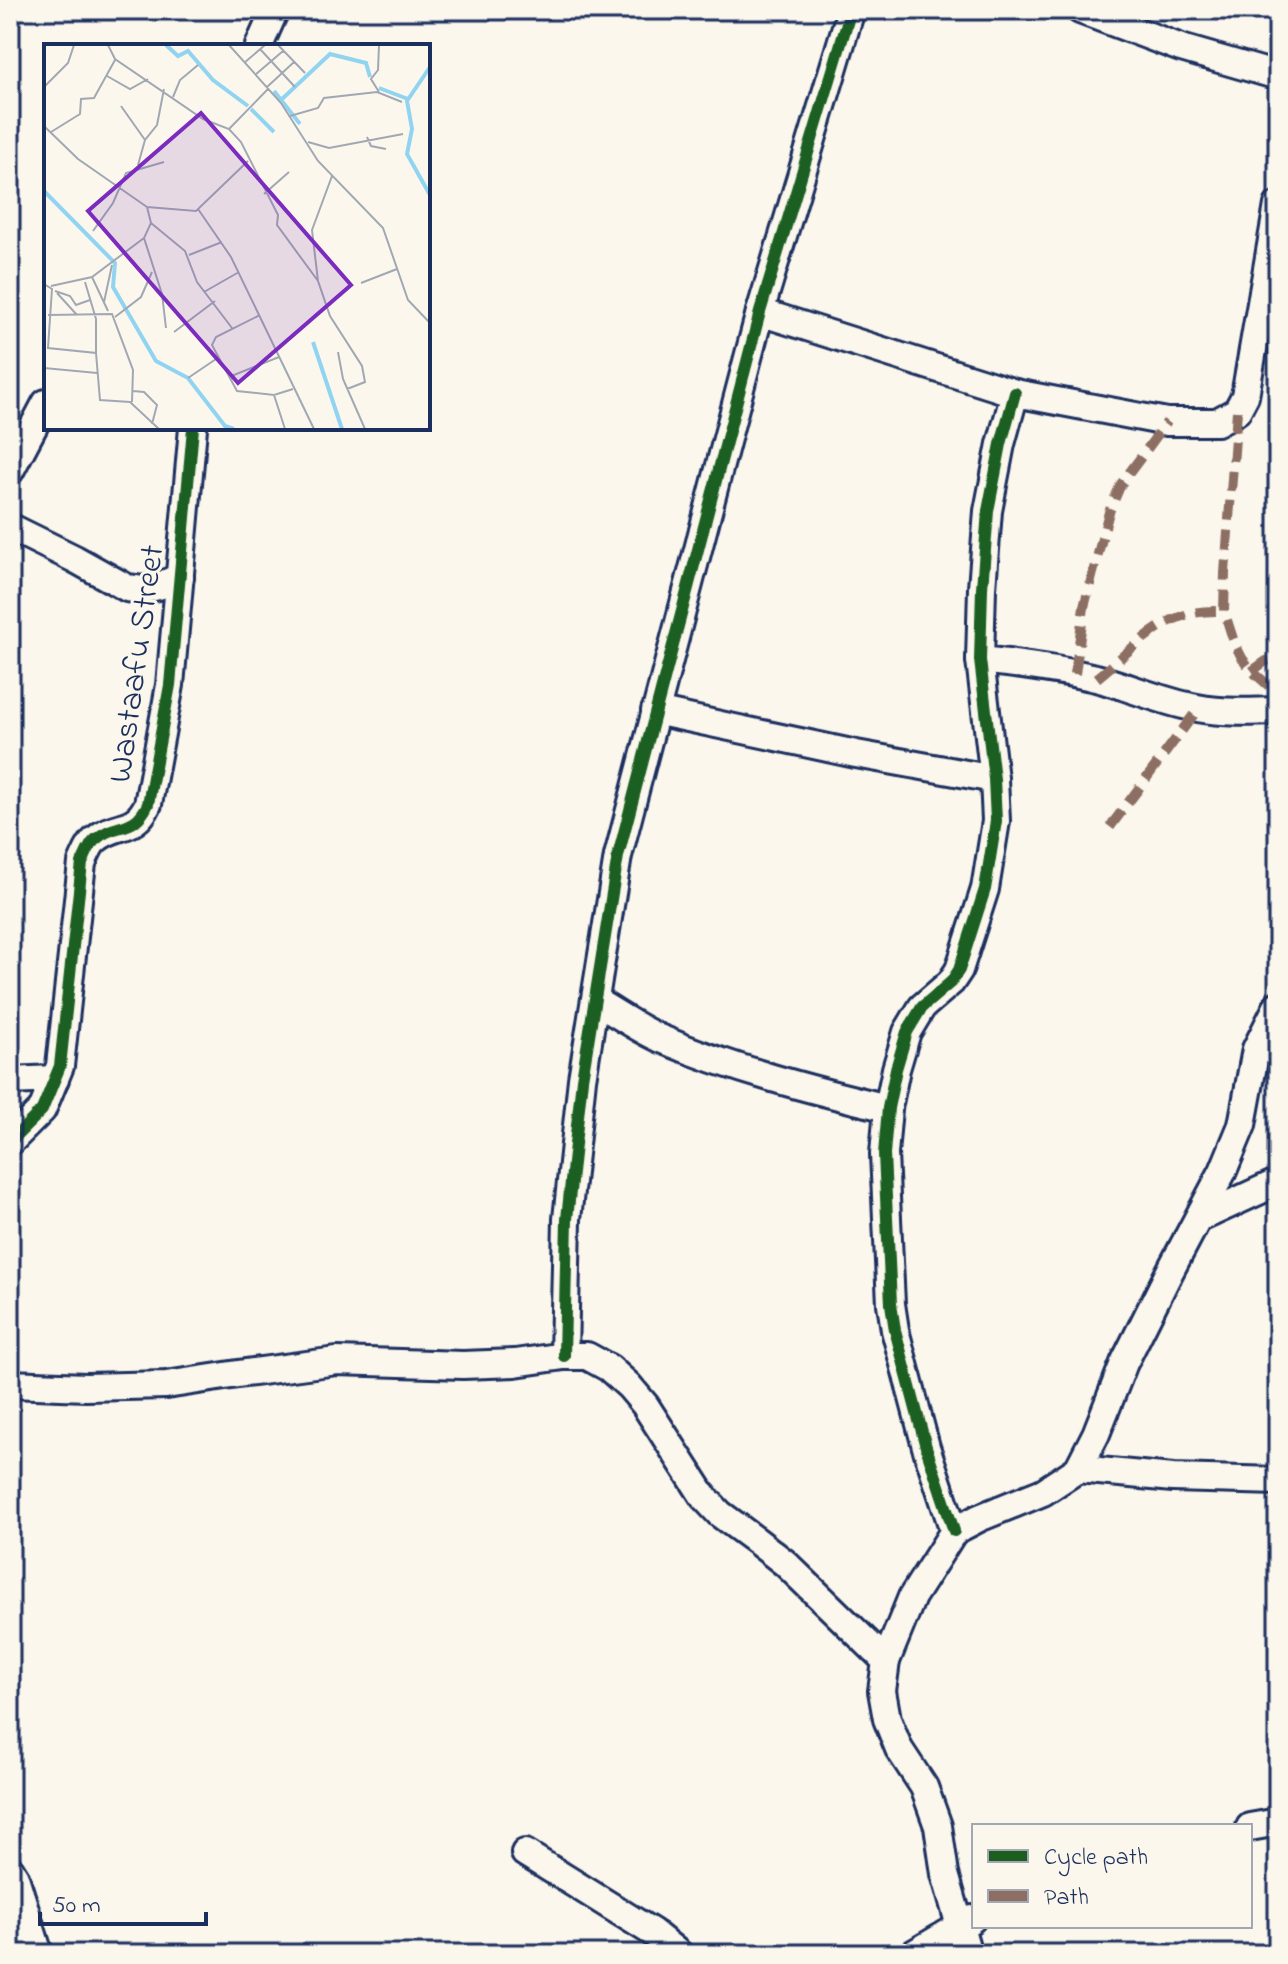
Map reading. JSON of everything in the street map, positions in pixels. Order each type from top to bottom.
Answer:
[{"type":"street","points":[[260,44],[275,10]]},
{"type":"street","points":[[564,1356],[567,1219],[582,1079],[618,856],[760,312],[851,10]]},
{"type":"street","points":[[1080,10],[1181,48],[1278,76]]},
{"type":"street","points":[[760,312],[1015,393],[1167,422],[1217,422],[1237,411],[1245,396],[1272,271],[1278,205]]},
{"type":"street","points":[[954,1531],[908,1383],[891,1304],[884,1154],[888,1108],[907,1032],[922,1007],[951,982],[959,970],[985,889],[996,821],[980,660],[982,588],[988,511],[1015,393]]},
{"type":"street","points":[[10,471],[44,407]]},
{"type":"street","name":"Wastaafu Street","points":[[10,1142],[42,1110],[60,1066],[82,863],[92,841],[110,830],[134,823],[148,804],[170,685],[193,430]]},
{"type":"street","points":[[10,527],[127,588],[143,590],[180,577]]},
{"type":"street","points":[[980,660],[1030,665],[1097,678],[1198,709],[1278,711]]},
{"type":"street","points":[[655,711],[856,754],[994,779]]},
{"type":"street","points":[[595,1001],[657,1037],[735,1066],[888,1108]]},
{"type":"street","points":[[968,1954],[967,1922],[945,1874],[938,1826],[924,1787],[899,1749],[887,1719],[882,1691],[886,1661],[912,1597],[954,1531],[1043,1492],[1078,1469],[1096,1434],[1124,1363],[1223,1171],[1242,1125],[1256,1049],[1278,1005]]},
{"type":"street","points":[[10,1081],[55,1079]]},
{"type":"street","points":[[1200,1218],[1278,1182]]},
{"type":"street","points":[[10,1384],[86,1387],[166,1385],[337,1361],[463,1365],[587,1356],[609,1368],[645,1405],[704,1497],[720,1514],[785,1563],[886,1661]]},
{"type":"street","points":[[1078,1469],[1173,1478],[1278,1481]]},
{"type":"street","points":[[1252,1827],[1278,1822]]},
{"type":"street","points":[[525,1853],[652,1932],[679,1954]]},
{"type":"street","points":[[10,1869],[39,1954]]},
{"type":"street","points":[[913,1954],[967,1922]]},
{"type":"marked path","points":[[1237,411],[1224,611],[1242,658],[1278,694]]},
{"type":"marked path","points":[[1075,674],[1084,607],[1109,512],[1121,484],[1167,422]]},
{"type":"marked path","points":[[10,455],[18,457]]},
{"type":"marked path","points":[[1097,678],[1169,621],[1191,614],[1224,611]]},
{"type":"marked path","points":[[1252,671],[1266,661],[1278,658]]},
{"type":"marked path","points":[[1110,827],[1198,709]]},
{"type":"cycle path","points":[[564,1356],[567,1219],[582,1079],[618,856],[760,312],[851,10]]},
{"type":"cycle path","points":[[954,1531],[926,1447],[895,1330],[884,1154],[888,1108],[907,1032],[922,1007],[951,982],[959,970],[985,889],[996,821],[980,660],[982,588],[988,511],[1015,393]]},
{"type":"cycle path","points":[[10,1142],[42,1110],[60,1066],[82,863],[95,840],[137,820],[148,804],[170,685],[193,430]]}]
